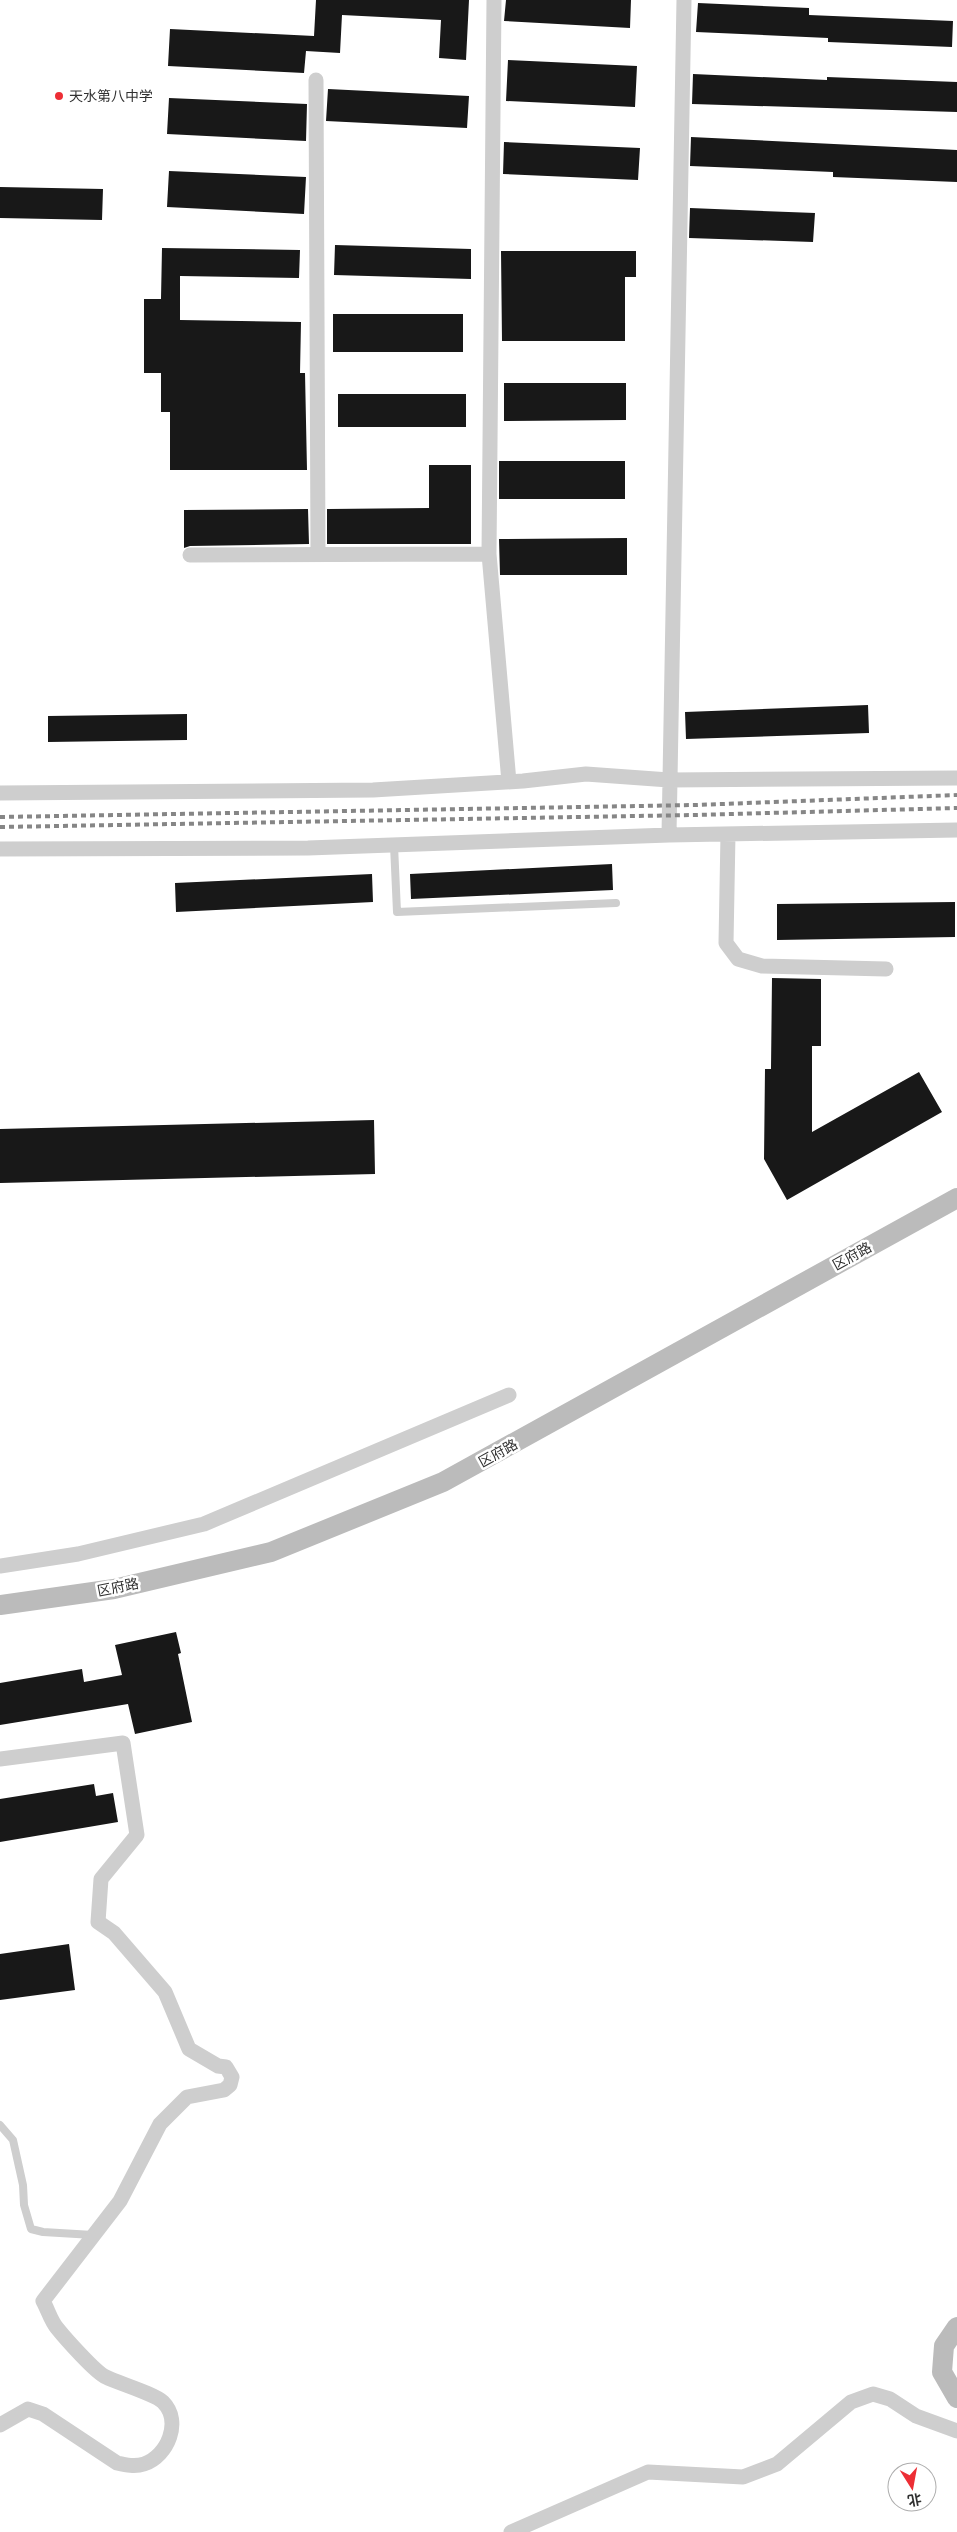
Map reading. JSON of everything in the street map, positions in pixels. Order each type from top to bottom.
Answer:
[{"type":"main road","name":"区府路","points":[[0,1605],[114,1589],[271,1552],[444,1482],[957,1198]]},
{"type":"main road","points":[[957,2327],[944,2346],[942,2372],[957,2398]]},
{"type":"street","points":[[494,0],[489,554],[510,782]]},
{"type":"street","points":[[669,835],[684,0]]},
{"type":"street","points":[[316,80],[318,553]]},
{"type":"street","points":[[190,555],[318,553],[489,554]]},
{"type":"street","points":[[0,793],[373,790],[510,782],[586,774],[669,780],[957,778]]},
{"type":"street","points":[[0,848],[308,848],[669,835],[957,830]]},
{"type":"street","points":[[728,834],[726,943],[738,959],[762,966],[886,969]]},
{"type":"street","points":[[0,1566],[78,1554],[204,1524],[509,1395]]},
{"type":"street","points":[[0,1759],[123,1743],[137,1835],[101,1879],[98,1922],[114,1933],[165,1992],[189,2049],[218,2066],[226,2067],[232,2077],[230,2085],[224,2090],[188,2097],[160,2124],[120,2201],[43,2301],[56,2328],[103,2376],[162,2401],[169,2412],[172,2425],[170,2438],[165,2449],[155,2459],[143,2464],[130,2466],[117,2463],[43,2414],[28,2409],[0,2425]]},
{"type":"street","points":[[511,2532],[648,2472],[743,2477],[777,2464],[852,2402],[873,2394],[890,2399],[916,2416],[957,2431]]},
{"type":"lane","points":[[394,845],[397,912],[616,903]]},
{"type":"lane","points":[[0,2125],[13,2140],[23,2185],[24,2205],[31,2229],[43,2232],[93,2235]]},
{"type":"building","points":[[316,0],[469,0],[466,60],[439,58],[441,20],[342,15],[340,53],[306,51],[304,73],[168,66],[170,29],[314,36]]},
{"type":"building","points":[[506,0],[631,0],[630,28],[504,21]]},
{"type":"building","points":[[698,3],[809,8],[809,15],[953,21],[952,47],[828,42],[828,38],[696,32]]},
{"type":"building","points":[[508,60],[637,66],[635,107],[506,101]]},
{"type":"building","points":[[693,74],[827,80],[827,77],[957,82],[957,112],[692,104]]},
{"type":"building","points":[[328,89],[469,96],[467,128],[326,121]]},
{"type":"building","points":[[169,98],[307,104],[306,141],[167,134]]},
{"type":"building","points":[[691,137],[957,150],[957,182],[833,177],[833,172],[690,166]]},
{"type":"building","points":[[504,142],[640,148],[638,180],[503,174]]},
{"type":"building","points":[[169,171],[306,177],[304,214],[167,207]]},
{"type":"building","points":[[0,187],[103,189],[102,220],[0,218]]},
{"type":"building","points":[[690,208],[815,213],[813,242],[689,238]]},
{"type":"building","points":[[335,245],[471,249],[471,279],[334,275]]},
{"type":"building","points":[[162,248],[300,250],[299,278],[180,276],[180,320],[301,322],[300,373],[305,373],[307,470],[170,470],[170,412],[161,412],[161,373],[144,373],[144,299],[161,299]]},
{"type":"building","points":[[501,251],[636,251],[636,277],[625,277],[625,341],[502,341]]},
{"type":"building","points":[[333,314],[463,314],[463,352],[333,352]]},
{"type":"building","points":[[504,383],[626,383],[626,420],[504,421]]},
{"type":"building","points":[[338,394],[466,394],[466,427],[338,427]]},
{"type":"building","points":[[499,461],[625,461],[625,499],[499,499]]},
{"type":"building","points":[[429,465],[471,465],[471,544],[327,544],[327,509],[429,508]]},
{"type":"building","points":[[308,509],[309,544],[190,546],[184,548],[184,510]]},
{"type":"building","points":[[627,538],[627,575],[500,575],[499,539]]},
{"type":"building","points":[[868,705],[869,733],[686,739],[685,712]]},
{"type":"building","points":[[187,714],[187,740],[48,742],[48,716]]},
{"type":"building","points":[[612,864],[613,890],[411,899],[410,874]]},
{"type":"building","points":[[372,874],[373,902],[176,912],[175,883]]},
{"type":"building","points":[[955,902],[955,937],[777,940],[777,904]]},
{"type":"building","points":[[772,978],[821,979],[821,1046],[812,1046],[812,1132],[919,1072],[942,1112],[787,1200],[764,1159],[765,1069],[771,1069]]},
{"type":"building","points":[[374,1120],[375,1174],[0,1183],[0,1129]]},
{"type":"building","points":[[176,1632],[181,1653],[178,1654],[192,1722],[135,1734],[128,1704],[0,1725],[0,1683],[82,1669],[84,1682],[122,1675],[115,1645]]},
{"type":"building","points":[[94,1784],[96,1796],[113,1793],[118,1822],[0,1842],[0,1799]]},
{"type":"building","points":[[69,1944],[75,1990],[0,2000],[0,1954]]},
{"type":"railway","points":[[0,817],[696,805],[957,795]]},
{"type":"railway","points":[[0,827],[694,815],[957,808]]},
{"type":"place","name":"天水第八中学","points":[[59,96]]}]
